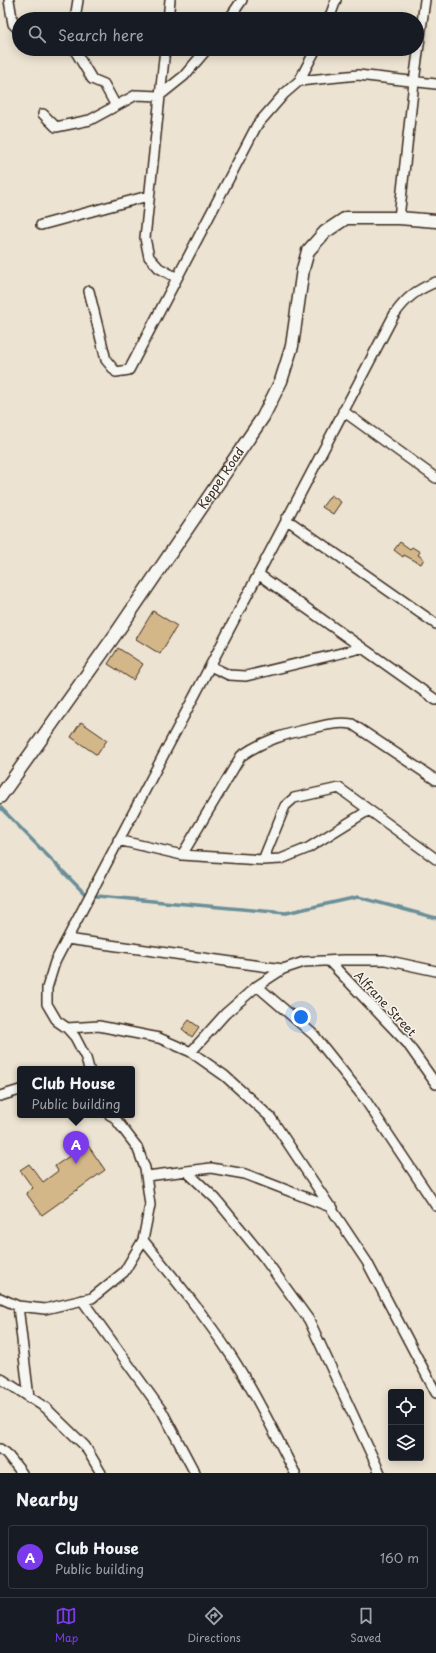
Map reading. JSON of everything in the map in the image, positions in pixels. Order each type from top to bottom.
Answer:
[{"type":"street","points":[[8,0],[12,19]]},
{"type":"street","points":[[76,12],[78,0]]},
{"type":"street","points":[[169,12],[170,0]]},
{"type":"street","points":[[234,12],[242,0]]},
{"type":"street","points":[[332,12],[336,0]]},
{"type":"street","points":[[423,12],[425,0]]},
{"type":"street","points":[[78,56],[92,79],[104,84],[116,106]]},
{"type":"street","points":[[164,56],[144,238],[149,257],[159,268],[177,278]]},
{"type":"street","points":[[44,114],[56,127],[90,120],[136,95],[159,96],[184,76],[201,56]]},
{"type":"street","points":[[89,292],[106,360],[116,372],[129,370],[257,125],[284,94],[299,81],[312,56]]},
{"type":"street","points":[[399,218],[417,56]]},
{"type":"street","points":[[299,81],[358,75],[436,84]]},
{"type":"street","points":[[41,225],[148,196]]},
{"type":"street","name":"Keppel Road","points":[[0,797],[115,635],[263,417],[281,381],[292,346],[303,269],[308,251],[325,232],[346,218],[399,218],[436,221]]},
{"type":"street","points":[[88,1066],[86,1058],[75,1037],[57,1020],[47,1004],[47,988],[55,962],[394,315],[403,302],[420,288],[436,282]]},
{"type":"street","points":[[343,411],[436,478]]},
{"type":"street","points":[[286,520],[436,624]]},
{"type":"street","points":[[258,574],[436,700]]},
{"type":"street","points":[[210,666],[229,675],[246,676],[362,648]]},
{"type":"street","points":[[182,855],[241,756],[255,746],[281,735],[339,722],[352,724],[436,780]]},
{"type":"street","points":[[262,860],[285,806],[294,798],[339,788],[436,859]]},
{"type":"street","points":[[118,840],[182,855],[262,860],[281,859],[308,848],[369,810]]},
{"type":"street","points":[[67,939],[283,969]]},
{"type":"street","points":[[191,1052],[225,1014],[257,986],[283,969],[304,962],[385,960],[435,972]]},
{"type":"street","name":"Alfrane Street","points":[[329,961],[407,1043],[436,1084]]},
{"type":"street","points":[[257,986],[314,1035],[364,1098],[436,1206]]},
{"type":"street","points":[[67,1028],[99,1026],[159,1038],[191,1052],[225,1076],[271,1118],[367,1262],[436,1394]]},
{"type":"street","points":[[0,1096],[17,1091]]},
{"type":"street","points":[[0,1298],[18,1306],[45,1309],[92,1298],[124,1272],[143,1240],[150,1205],[145,1168],[137,1147],[115,1118]]},
{"type":"street","points":[[146,1176],[211,1168],[245,1174],[332,1208]]},
{"type":"street","points":[[186,1171],[216,1199],[265,1259],[309,1320],[380,1473]]},
{"type":"street","points":[[143,1240],[189,1298],[232,1358],[271,1425],[295,1473]]},
{"type":"street","points":[[82,1300],[162,1411],[195,1473]]},
{"type":"street","points":[[18,1306],[29,1398]]},
{"type":"street","points":[[0,1378],[46,1408],[85,1446],[101,1473]]},
{"type":"street","points":[[0,1449],[22,1473]]},
{"type":"building","points":[[331,495],[341,502],[333,514],[322,507]]},
{"type":"building","points":[[400,542],[410,549],[412,547],[420,552],[418,555],[424,559],[421,564],[404,555],[403,557],[394,550]]},
{"type":"building","points":[[153,611],[177,626],[160,654],[136,639]]},
{"type":"building","points":[[118,648],[143,664],[133,680],[108,664]]},
{"type":"building","points":[[81,722],[107,740],[97,755],[71,737]]},
{"type":"building","points":[[189,1020],[199,1027],[192,1037],[182,1029]]},
{"type":"building","points":[[87,1144],[105,1170],[42,1215],[26,1193],[33,1188],[20,1170],[29,1164],[43,1182],[58,1171],[55,1166]]},
{"type":"waterway","points":[[0,807],[86,895],[286,913],[358,897],[436,918]]},
{"type":"place","name":"Club House","points":[[76,1164]]}]
